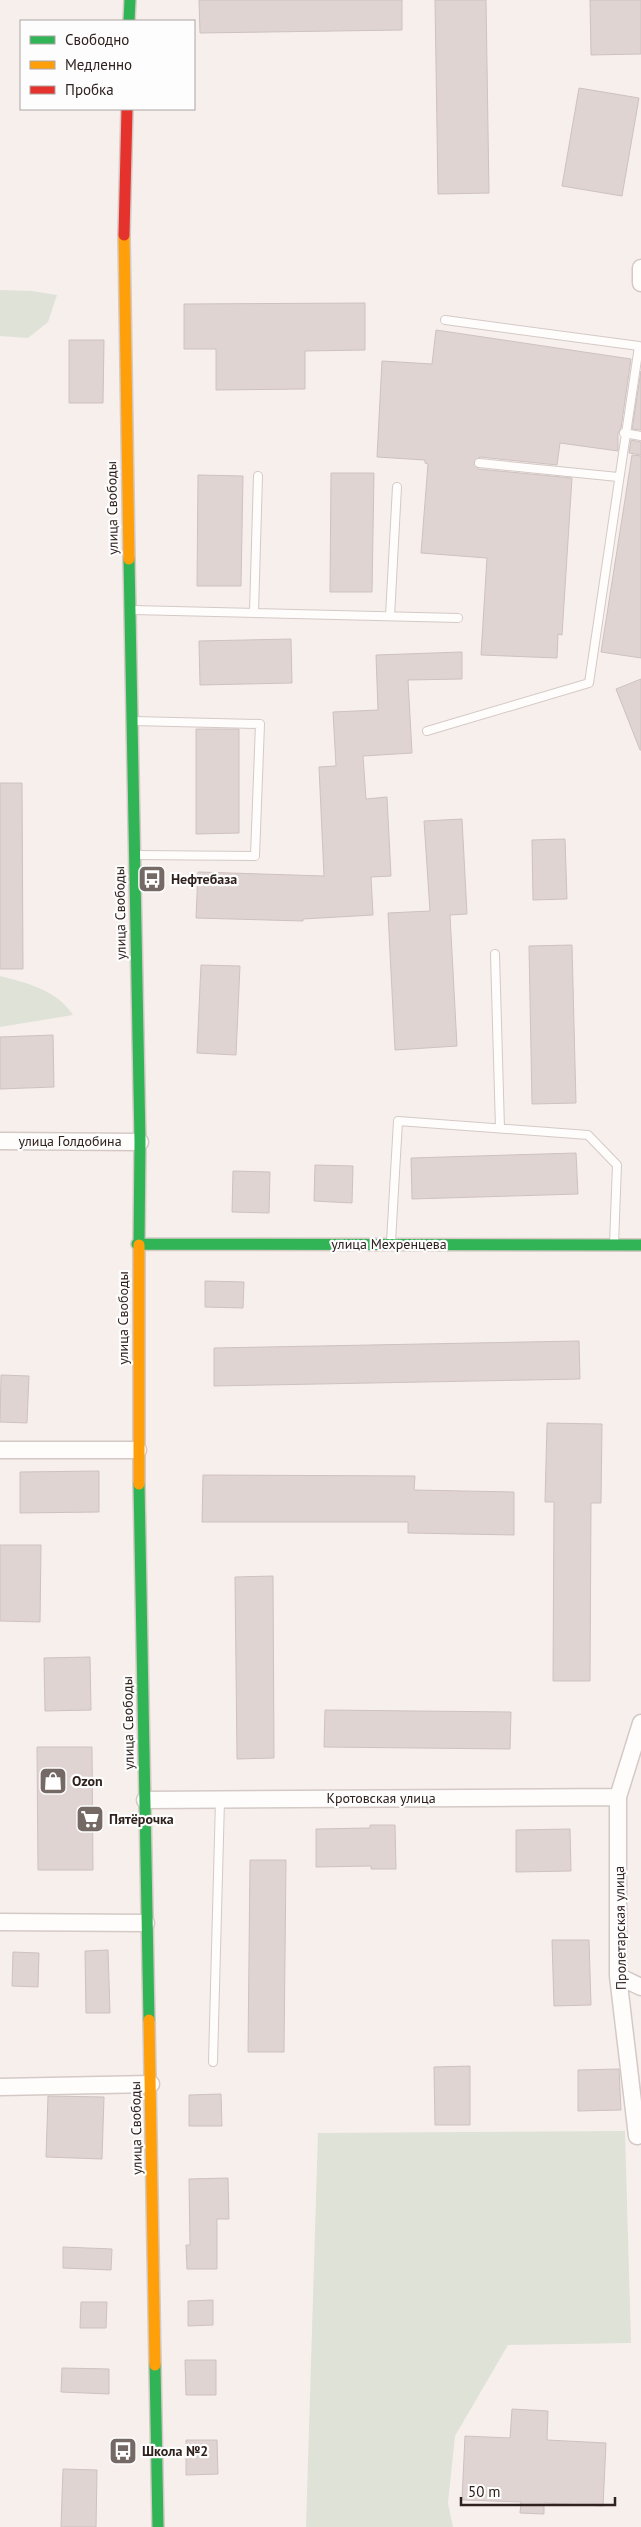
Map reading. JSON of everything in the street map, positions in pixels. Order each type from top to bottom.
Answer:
[{"type":"main road","points":[[130,0],[130,20]]},
{"type":"main road","name":"улица Свободы","points":[[127,110],[123,269],[140,1142],[138,1450],[158,2527]]},
{"type":"main road","name":"улица Мехренцева","points":[[138,1244],[641,1245]]},
{"type":"street","name":"улица Голдобина","points":[[0,1141],[140,1142]]},
{"type":"street","points":[[0,1450],[138,1450]]},
{"type":"street","name":"Пролетарская улица","points":[[637,2136],[618,1976],[618,1797],[641,1723]]},
{"type":"street","name":"Кротовская улица","points":[[145,1800],[618,1797]]},
{"type":"street","points":[[0,1922],[146,1923]]},
{"type":"street","points":[[618,1976],[641,1987]]},
{"type":"street","points":[[0,2087],[151,2084]]},
{"type":"lane","points":[[427,731],[589,683],[624,434],[639,346],[446,320]]},
{"type":"lane","points":[[624,434],[641,436]]},
{"type":"lane","points":[[479,462],[618,477]]},
{"type":"lane","points":[[254,612],[258,476]]},
{"type":"lane","points":[[390,616],[398,487]]},
{"type":"lane","points":[[129,610],[458,618]]},
{"type":"lane","points":[[131,721],[260,724],[255,856],[134,855]]},
{"type":"lane","points":[[495,954],[500,1128]]},
{"type":"lane","points":[[391,1244],[398,1121],[588,1134],[617,1165],[614,1245]]},
{"type":"lane","points":[[213,2062],[220,1800]]},
{"type":"shaded area","points":[[0,290],[32,291],[57,295],[48,322],[28,338],[0,336]]},
{"type":"shaded area","points":[[0,976],[41,989],[59,999],[73,1015],[0,1027]]},
{"type":"shaded area","points":[[625,2131],[631,2343],[508,2345],[455,2436],[448,2503],[453,2527],[306,2527],[318,2133]]},
{"type":"building","points":[[199,0],[402,0],[402,30],[200,33]]},
{"type":"building","points":[[435,0],[486,0],[489,193],[438,194]]},
{"type":"building","points":[[590,0],[641,0],[641,54],[591,55]]},
{"type":"building","points":[[579,88],[639,98],[622,196],[562,186]]},
{"type":"building","points":[[365,303],[365,350],[305,351],[305,389],[216,390],[216,349],[184,349],[184,304]]},
{"type":"building","points":[[436,330],[631,359],[621,428],[618,433],[618,451],[560,443],[557,465],[480,457],[474,462],[478,469],[572,478],[562,635],[558,634],[557,658],[481,655],[487,558],[421,553],[428,464],[425,463],[425,460],[377,457],[382,361],[432,364]]},
{"type":"building","points":[[69,340],[104,340],[103,403],[69,403]]},
{"type":"building","points":[[641,371],[641,430],[632,429]]},
{"type":"building","points":[[631,440],[641,442],[641,455],[629,453]]},
{"type":"building","points":[[632,455],[641,456],[641,658],[601,652]]},
{"type":"building","points":[[331,473],[374,473],[372,592],[330,592]]},
{"type":"building","points":[[198,475],[243,476],[241,586],[197,586]]},
{"type":"building","points":[[291,639],[292,683],[200,685],[199,641]]},
{"type":"building","points":[[462,652],[462,679],[408,680],[412,753],[363,756],[366,799],[387,797],[391,876],[371,877],[373,915],[303,919],[303,921],[196,918],[198,872],[324,876],[319,767],[336,766],[333,712],[378,710],[376,655]]},
{"type":"building","points":[[641,679],[641,750],[640,750],[616,689]]},
{"type":"building","points":[[196,729],[239,729],[239,833],[196,834]]},
{"type":"building","points":[[0,783],[22,783],[23,969],[0,969]]},
{"type":"building","points":[[462,819],[467,914],[450,915],[457,1046],[395,1050],[388,913],[430,911],[424,821]]},
{"type":"building","points":[[565,839],[567,899],[533,900],[532,840]]},
{"type":"building","points":[[572,945],[576,1103],[532,1104],[529,946]]},
{"type":"building","points":[[201,965],[240,966],[236,1055],[197,1053]]},
{"type":"building","points":[[53,1035],[54,1087],[0,1089],[0,1037]]},
{"type":"building","points":[[576,1153],[578,1194],[412,1199],[411,1158]]},
{"type":"building","points":[[315,1165],[353,1166],[352,1203],[314,1201]]},
{"type":"building","points":[[233,1171],[270,1172],[269,1213],[232,1212]]},
{"type":"building","points":[[205,1281],[244,1282],[243,1308],[205,1307]]},
{"type":"building","points":[[579,1341],[580,1379],[214,1386],[214,1348]]},
{"type":"building","points":[[1,1375],[29,1376],[27,1423],[0,1422]]},
{"type":"building","points":[[547,1423],[602,1424],[601,1503],[591,1503],[590,1681],[553,1681],[554,1502],[545,1502]]},
{"type":"building","points":[[99,1471],[99,1512],[20,1513],[20,1472]]},
{"type":"building","points":[[203,1475],[415,1476],[414,1490],[514,1492],[514,1535],[408,1533],[408,1522],[202,1522]]},
{"type":"building","points":[[0,1545],[41,1545],[40,1622],[0,1621]]},
{"type":"building","points":[[273,1576],[274,1758],[237,1759],[235,1577]]},
{"type":"building","points":[[90,1657],[91,1710],[45,1711],[44,1658]]},
{"type":"building","points":[[325,1710],[511,1712],[510,1749],[324,1747]]},
{"type":"building","points":[[37,1747],[92,1747],[93,1870],[38,1870]]},
{"type":"building","points":[[370,1825],[395,1825],[396,1869],[371,1869],[371,1866],[316,1867],[316,1829],[370,1828]]},
{"type":"building","points":[[570,1829],[571,1871],[516,1872],[516,1830]]},
{"type":"building","points":[[250,1860],[286,1860],[284,2052],[248,2052]]},
{"type":"building","points":[[552,1940],[589,1940],[591,2005],[554,2006]]},
{"type":"building","points":[[108,1950],[110,2013],[86,2013],[85,1951]]},
{"type":"building","points":[[13,1952],[39,1953],[38,1987],[12,1986]]},
{"type":"building","points":[[470,2066],[470,2125],[435,2125],[434,2067]]},
{"type":"building","points":[[619,2069],[621,2110],[578,2111],[578,2070]]},
{"type":"building","points":[[221,2094],[222,2126],[189,2126],[189,2095]]},
{"type":"building","points":[[48,2096],[104,2097],[102,2159],[46,2157]]},
{"type":"building","points":[[228,2178],[229,2219],[217,2219],[217,2269],[187,2269],[186,2245],[190,2245],[189,2179]]},
{"type":"building","points":[[63,2247],[112,2249],[111,2270],[63,2268]]},
{"type":"building","points":[[213,2300],[213,2325],[188,2326],[188,2301]]},
{"type":"building","points":[[81,2302],[107,2302],[106,2328],[80,2328]]},
{"type":"building","points":[[185,2360],[216,2360],[216,2395],[186,2395]]},
{"type":"building","points":[[62,2368],[109,2369],[109,2394],[61,2392]]},
{"type":"building","points":[[512,2409],[548,2411],[547,2440],[606,2443],[603,2506],[544,2503],[544,2514],[520,2513],[521,2502],[462,2500],[465,2436],[510,2438]]},
{"type":"building","points":[[186,2440],[217,2440],[218,2474],[186,2475]]},
{"type":"building","points":[[63,2469],[97,2470],[96,2527],[61,2527]]},
{"type":"traffic: fast","points":[[129,20],[130,0]]},
{"type":"traffic: fast","points":[[129,559],[140,1142],[139,1245]]},
{"type":"traffic: fast","points":[[137,1244],[641,1245]]},
{"type":"traffic: fast","points":[[139,1484],[149,2020]]},
{"type":"traffic: fast","points":[[155,2365],[158,2527]]},
{"type":"traffic: slow","points":[[124,235],[129,559]]},
{"type":"traffic: slow","points":[[139,1245],[139,1484]]},
{"type":"traffic: slow","points":[[149,2020],[155,2365]]},
{"type":"traffic: jam","points":[[124,235],[127,110]]},
{"type":"place","name":"Нефтебаза","points":[[152,879]]},
{"type":"place","name":"Ozon","points":[[53,1781]]},
{"type":"place","name":"Пятёрочка","points":[[90,1819]]},
{"type":"place","name":"Школа №2","points":[[123,2451]]}]
